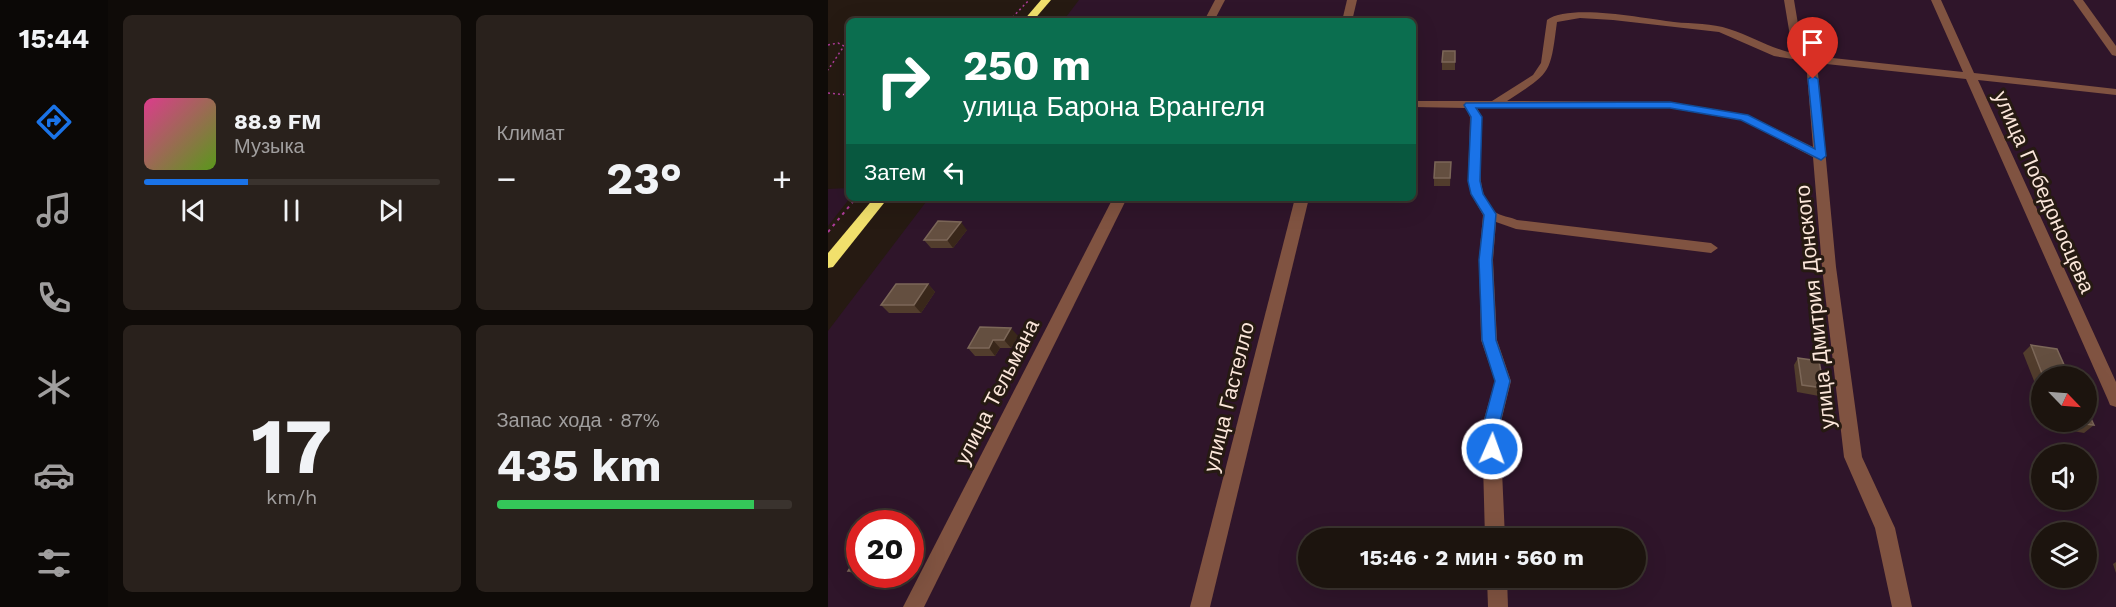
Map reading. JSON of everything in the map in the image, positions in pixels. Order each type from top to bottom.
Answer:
[{"type":"main road","points":[[1031,18],[1046,0]]},
{"type":"main road","points":[[828,262],[879,201]]},
{"type":"street","points":[[1211,18],[1220,0]]},
{"type":"street","points":[[1348,18],[1352,0]]},
{"type":"street","name":"улица Дмитрия Донского","points":[[1789,0],[1795,36],[1811,59],[1829,267],[1853,457],[1885,528],[1902,607]]},
{"type":"street","name":"улица Победоносцева","points":[[1936,0],[2116,400]]},
{"type":"street","points":[[2078,0],[2116,53]]},
{"type":"street","points":[[1493,105],[1537,77],[1546,63],[1550,25],[1552,20],[1560,18],[1626,17],[1652,23],[1725,30],[1768,51],[1811,59],[2116,92]]},
{"type":"street","points":[[1416,97],[1470,105]]},
{"type":"street","points":[[1416,104],[1670,105],[1744,117],[1821,156]]},
{"type":"street","points":[[1470,105],[1476,117],[1474,181],[1477,194],[1490,214],[1516,224],[1711,248]]},
{"type":"street","name":"улица Тельмана","points":[[913,607],[1118,201]]},
{"type":"street","name":"улица Гастелло","points":[[1200,607],[1301,201]]},
{"type":"street","points":[[1490,214],[1486,260],[1489,340],[1503,381],[1491,426],[1495,528]]},
{"type":"street","points":[[1497,588],[1498,607]]},
{"type":"path","points":[[1012,18],[1029,0]]},
{"type":"path","points":[[828,45],[838,43],[844,46],[828,70]]},
{"type":"path","points":[[828,93],[846,95]]},
{"type":"path","points":[[828,232],[854,201]]},
{"type":"shaded area","points":[[1079,0],[2116,0],[2116,607],[828,607],[828,331],[927,201],[1416,201],[1416,18],[1065,18]]},
{"type":"shaded area","points":[[846,188],[848,201],[828,226],[828,189]]},
{"type":"building","points":[[1443,51],[1455,51],[1455,62],[1442,62]]},
{"type":"building","points":[[1435,162],[1451,162],[1450,178],[1434,178]]},
{"type":"building","points":[[938,221],[961,222],[947,240],[924,240]]},
{"type":"building","points":[[896,284],[928,284],[914,305],[881,305]]},
{"type":"building","points":[[980,327],[1011,328],[1004,340],[993,340],[989,348],[968,348]]},
{"type":"building","points":[[2031,345],[2057,349],[2065,366],[2039,366]]},
{"type":"building","points":[[1798,358],[1819,361],[1824,388],[1802,385]]},
{"type":"route","points":[[1492,449],[1491,426],[1503,381],[1489,340],[1486,260],[1490,214],[1487,206],[1477,194],[1474,181],[1476,117],[1470,105],[1670,105],[1744,117],[1821,156],[1813,79]]}]
